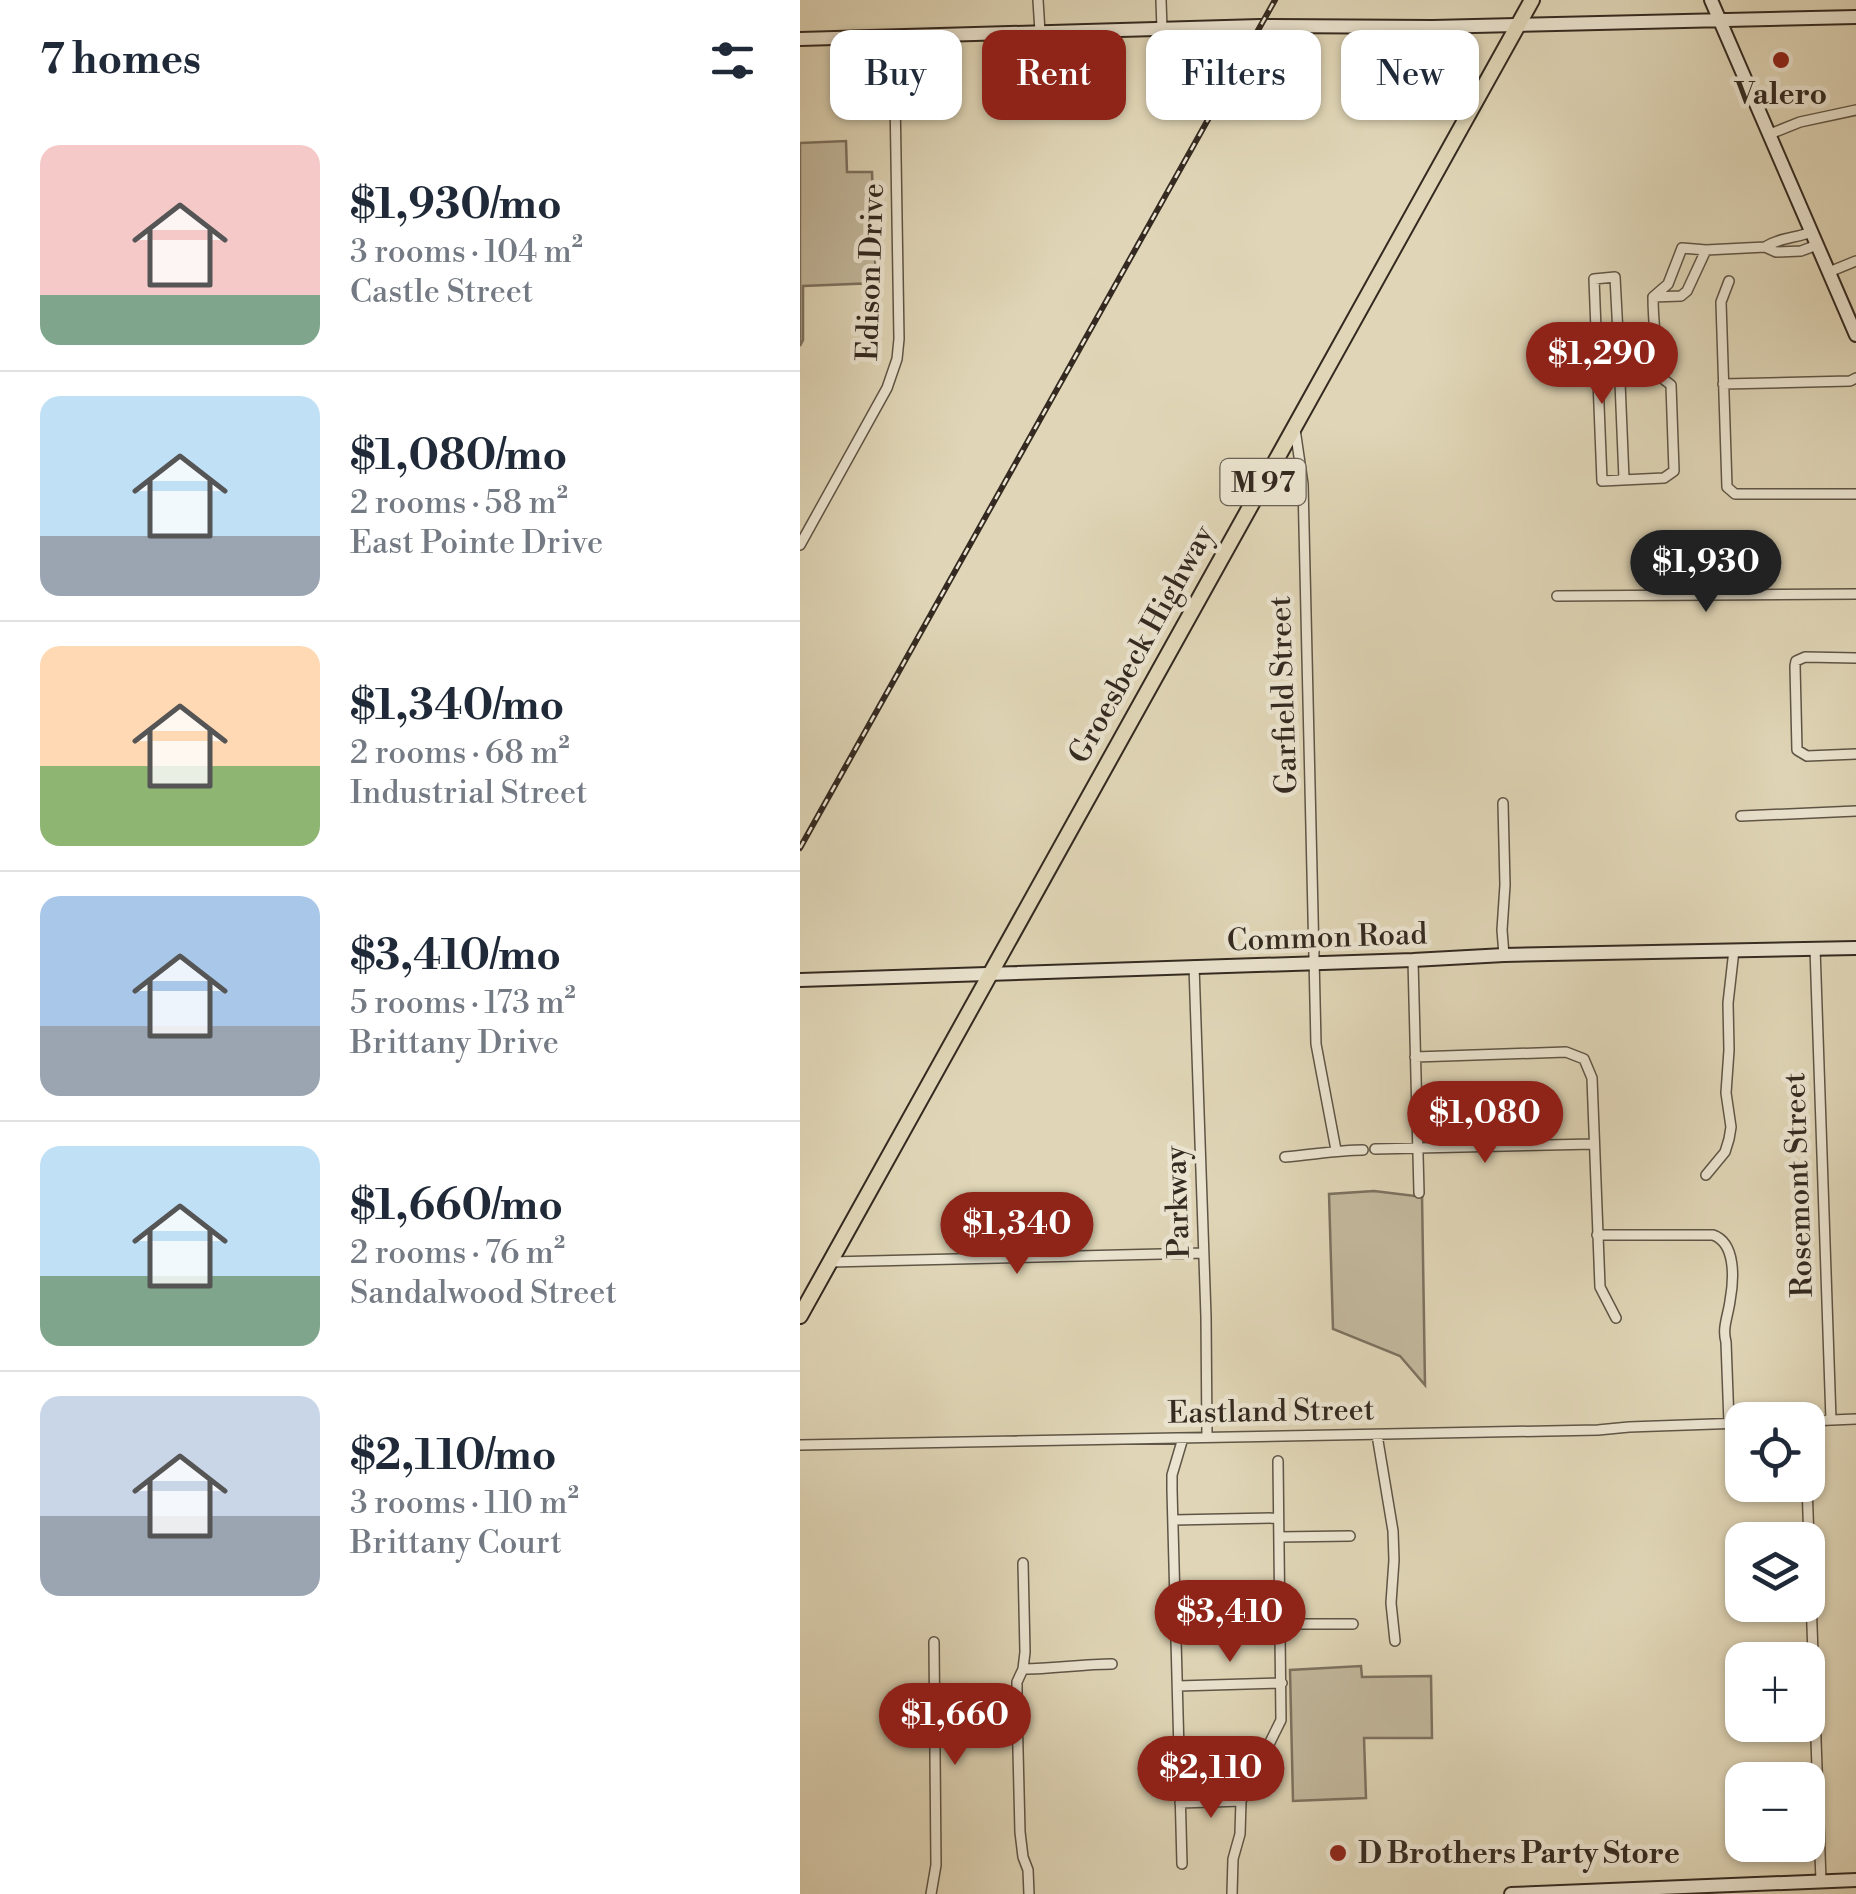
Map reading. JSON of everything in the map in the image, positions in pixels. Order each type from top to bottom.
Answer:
[{"type":"main road","name":"Groesbeck Highway","points":[[800,1316],[1532,0]]},
{"type":"main road","points":[[1711,0],[1856,335]]},
{"type":"main road","points":[[1121,30],[1856,17]]},
{"type":"main road","points":[[800,39],[830,38]]},
{"type":"main road","name":"Common Road","points":[[800,980],[1504,955],[1856,948]]},
{"type":"main road","points":[[1511,1894],[1784,1888],[1856,1880]]},
{"type":"street","points":[[1038,0],[1040,30]]},
{"type":"street","points":[[1161,0],[1162,29]]},
{"type":"street","points":[[1770,134],[1800,122],[1856,110]]},
{"type":"street","name":"Edison Drive","points":[[800,545],[887,388],[897,359],[900,307],[896,120]]},
{"type":"street","points":[[1653,297],[1668,284],[1682,248],[1765,247],[1776,252],[1801,251],[1815,238]]},
{"type":"street","points":[[1653,297],[1682,296],[1706,250]]},
{"type":"street","points":[[1830,272],[1856,261]]},
{"type":"street","points":[[1624,480],[1616,278],[1594,278],[1602,480],[1624,480],[1664,478],[1674,471],[1671,385],[1658,375],[1653,297]]},
{"type":"street","points":[[1729,281],[1721,302],[1726,483],[1731,492],[1856,494]]},
{"type":"street","points":[[1618,334],[1654,332]]},
{"type":"street","points":[[1722,384],[1856,378]]},
{"type":"street","name":"Garfield Street","points":[[1294,426],[1304,484],[1316,1044],[1336,1150]]},
{"type":"street","points":[[1557,596],[1856,594]]},
{"type":"street","points":[[1856,658],[1806,657],[1796,661],[1795,666],[1797,750],[1807,756],[1856,754]]},
{"type":"street","points":[[1503,803],[1504,955]]},
{"type":"street","points":[[1742,816],[1856,810]]},
{"type":"street","name":"Rosemont Street","points":[[1815,948],[1831,1420]]},
{"type":"street","points":[[1706,1175],[1725,1152],[1729,1139],[1728,1003],[1734,950]]},
{"type":"street","points":[[1413,960],[1419,1193]]},
{"type":"street","name":"Parkway","points":[[1194,966],[1207,1437]]},
{"type":"street","points":[[1415,1057],[1566,1052],[1584,1059],[1590,1070],[1600,1287],[1616,1318]]},
{"type":"street","points":[[1375,1149],[1594,1144]]},
{"type":"street","points":[[1285,1156],[1363,1150]]},
{"type":"street","points":[[1596,1235],[1712,1234],[1723,1239],[1730,1254],[1732,1294],[1724,1334],[1728,1402]]},
{"type":"street","points":[[830,1262],[1203,1253]]},
{"type":"street","points":[[1825,1420],[1856,1419]]},
{"type":"street","name":"Eastland Street","points":[[800,1445],[1598,1430],[1725,1423]]},
{"type":"street","points":[[1376,1434],[1394,1531],[1391,1603],[1395,1641]]},
{"type":"street","points":[[1182,1864],[1172,1475],[1183,1438]]},
{"type":"street","points":[[1232,1894],[1241,1800],[1281,1720],[1278,1461]]},
{"type":"street","points":[[1809,1502],[1821,1882]]},
{"type":"street","points":[[1173,1520],[1278,1518]]},
{"type":"street","points":[[1279,1537],[1350,1536]]},
{"type":"street","points":[[1023,1562],[1025,1652],[1017,1682],[1020,1832],[1029,1894]]},
{"type":"street","points":[[1175,1603],[1279,1600]]},
{"type":"street","points":[[1280,1624],[1353,1624]]},
{"type":"street","points":[[931,1894],[936,1864],[934,1642]]},
{"type":"street","points":[[1023,1669],[1112,1664]]},
{"type":"street","points":[[1178,1686],[1282,1683]]},
{"type":"street","points":[[1180,1803],[1241,1800]]},
{"type":"shaded area","points":[[846,141],[847,172],[872,172],[876,283],[803,286],[800,346],[800,143]]},
{"type":"shaded area","points":[[1329,1194],[1422,1194],[1425,1385],[1400,1356],[1333,1329]]},
{"type":"shaded area","points":[[1361,1666],[1362,1677],[1431,1676],[1432,1738],[1364,1738],[1366,1798],[1293,1801],[1290,1670]]},
{"type":"railway","points":[[800,848],[1275,0]]},
{"type":"place","name":"Valero","points":[[1781,60]]},
{"type":"place","name":"D Brothers Party Store","points":[[1338,1853]]}]
